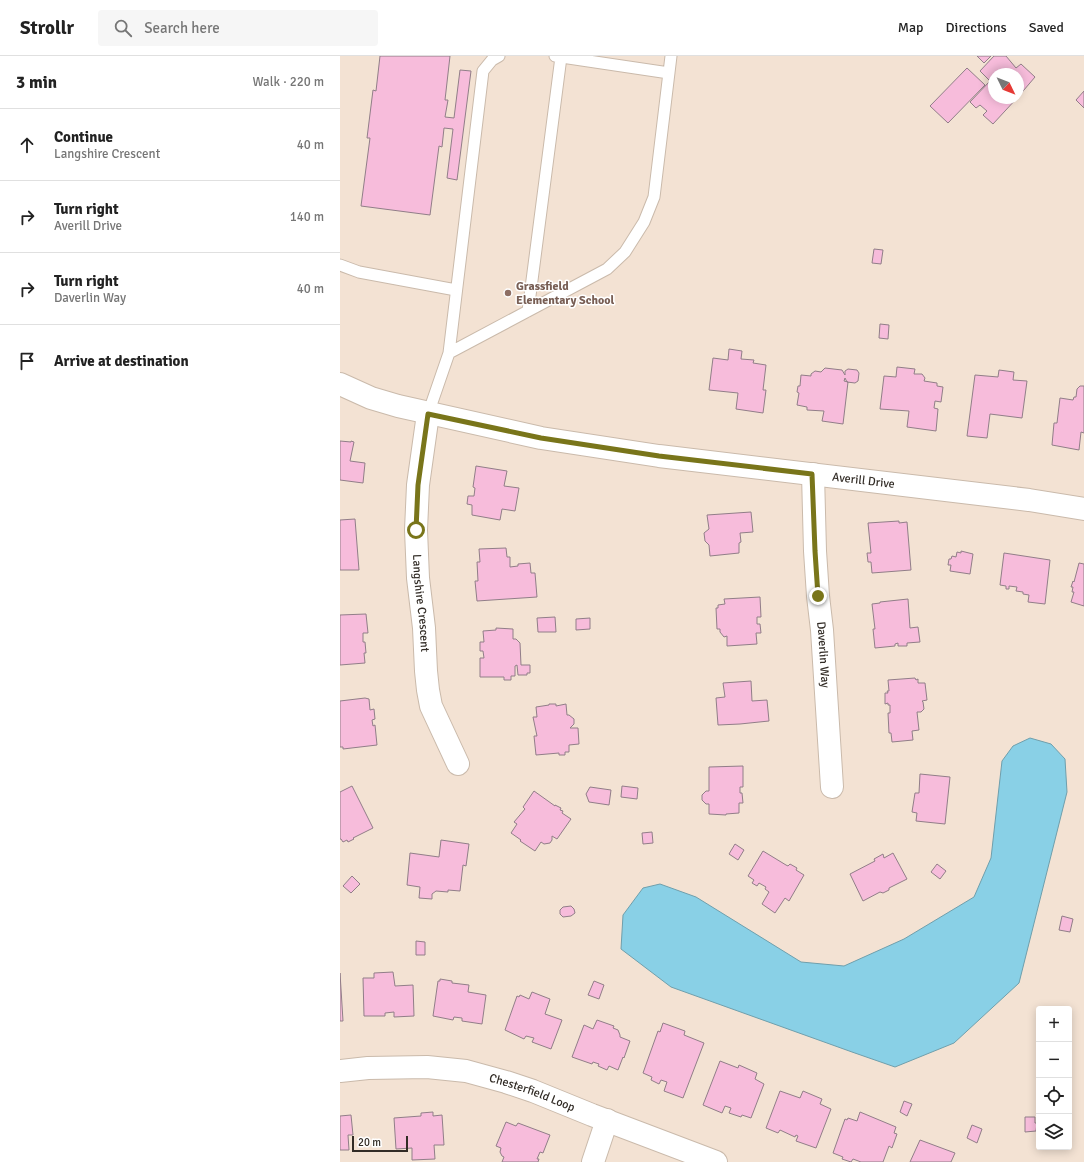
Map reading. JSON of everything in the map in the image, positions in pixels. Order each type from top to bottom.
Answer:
[{"type":"street","name":"Averill Drive","points":[[340,384],[371,398],[428,414],[541,438],[659,456],[1028,500],[1084,509]]},
{"type":"street","name":"Langshire Crescent","points":[[428,414],[418,485],[416,530],[418,578],[424,628],[426,671],[431,706],[458,764]]},
{"type":"street","name":"Daverlin Way","points":[[812,474],[815,551],[822,630],[832,787]]},
{"type":"street","name":"Chesterfield Loop","points":[[340,1072],[368,1068],[427,1067],[466,1071],[532,1091],[716,1162]]},
{"type":"street","points":[[593,1162],[607,1120]]},
{"type":"lane","points":[[428,414],[449,353],[483,71],[492,60],[499,56]]},
{"type":"lane","points":[[528,311],[558,56],[669,73]]},
{"type":"lane","points":[[449,353],[607,269],[625,252],[644,222],[654,197],[671,56]]},
{"type":"lane","points":[[340,265],[359,272],[456,290]]},
{"type":"water","points":[[1030,738],[1051,744],[1065,759],[1067,792],[1019,983],[954,1043],[895,1067],[671,987],[621,949],[623,915],[643,888],[660,884],[696,897],[801,962],[844,966],[904,939],[974,897],[991,858],[1002,761],[1013,746]]},
{"type":"building","points":[[380,56],[450,56],[445,100],[448,100],[445,117],[454,118],[460,70],[471,71],[457,180],[447,178],[453,129],[444,128],[442,147],[439,146],[430,215],[361,206],[370,138],[367,138],[373,90],[376,91]]},
{"type":"building","points":[[977,56],[991,56],[984,63]]},
{"type":"building","points":[[994,56],[1006,56],[1016,68],[988,68],[988,79],[980,71]]},
{"type":"building","points":[[1021,64],[1035,77],[1024,90],[1024,68],[1016,68]]},
{"type":"building","points":[[967,68],[985,85],[948,123],[930,106]]},
{"type":"building","points":[[988,83],[988,104],[1011,104],[993,124],[983,115],[987,111],[980,105],[976,108],[970,102]]},
{"type":"building","points":[[1084,91],[1084,108],[1076,100]]},
{"type":"building","points":[[874,249],[883,250],[881,264],[872,263]]},
{"type":"building","points":[[880,324],[889,325],[888,339],[879,338]]},
{"type":"building","points":[[729,349],[742,351],[741,359],[754,360],[753,363],[766,365],[763,390],[766,390],[763,413],[736,409],[738,393],[709,390],[713,358],[728,360]]},
{"type":"building","points":[[897,367],[915,369],[914,374],[922,374],[925,378],[924,381],[937,383],[937,386],[943,387],[941,402],[935,401],[934,408],[938,409],[936,431],[907,427],[909,411],[880,409],[884,376],[896,377]]},
{"type":"building","points":[[825,368],[842,370],[845,375],[845,371],[848,369],[857,370],[859,373],[858,381],[855,383],[848,382],[843,424],[822,421],[824,411],[807,410],[807,407],[797,405],[799,393],[797,392],[798,386],[800,386],[801,375],[811,376],[811,374],[815,371],[821,372]]},
{"type":"building","points":[[999,370],[1014,372],[1013,380],[1027,381],[1022,418],[990,414],[987,438],[967,436],[975,375],[998,377]]},
{"type":"building","points":[[1080,386],[1084,386],[1084,433],[1081,432],[1079,450],[1052,445],[1054,423],[1057,423],[1060,398],[1073,400],[1074,397],[1076,397],[1077,389]]},
{"type":"building","points":[[340,441],[354,442],[350,461],[365,463],[363,483],[340,480]]},
{"type":"building","points":[[476,466],[507,471],[504,486],[519,488],[515,511],[502,509],[500,520],[472,515],[472,505],[467,504],[468,496],[474,496],[475,488],[473,487]]},
{"type":"building","points":[[751,512],[753,532],[740,533],[741,542],[739,543],[739,553],[710,556],[709,545],[705,541],[704,533],[709,529],[707,515]]},
{"type":"building","points":[[355,519],[359,570],[340,570],[340,520]]},
{"type":"building","points":[[899,521],[899,523],[907,522],[911,570],[872,573],[871,562],[868,562],[867,553],[871,553],[868,523]]},
{"type":"building","points":[[506,548],[507,557],[510,557],[510,567],[518,566],[518,564],[530,563],[531,573],[535,573],[537,597],[477,601],[475,581],[478,581],[477,562],[480,562],[479,549]]},
{"type":"building","points":[[961,551],[973,554],[970,574],[950,571],[951,565],[948,565],[949,559],[951,559],[952,556],[956,557],[957,552],[961,553]]},
{"type":"building","points":[[1004,553],[1050,560],[1045,604],[1028,602],[1029,595],[1016,591],[1017,587],[1009,586],[1009,589],[1006,589],[1006,586],[1000,585]]},
{"type":"building","points":[[1079,563],[1084,564],[1084,606],[1071,602],[1074,592],[1072,592],[1073,587],[1071,587],[1073,581],[1074,582]]},
{"type":"building","points":[[760,597],[761,617],[757,617],[757,624],[760,624],[761,633],[756,633],[757,644],[727,646],[727,636],[724,637],[720,632],[720,629],[717,629],[716,608],[718,608],[718,605],[725,604],[724,599]]},
{"type":"building","points":[[908,599],[910,628],[918,627],[920,642],[907,643],[907,646],[898,646],[898,643],[895,644],[895,646],[875,648],[873,629],[875,629],[872,604]]},
{"type":"building","points":[[366,614],[368,633],[363,633],[363,642],[365,642],[366,653],[364,653],[365,663],[340,665],[340,615]]},
{"type":"building","points":[[555,617],[556,632],[538,632],[537,618]]},
{"type":"building","points":[[590,618],[590,629],[576,630],[576,619]]},
{"type":"building","points":[[496,628],[513,629],[513,639],[516,639],[520,643],[521,665],[530,665],[530,673],[527,673],[527,675],[518,675],[517,665],[515,666],[515,676],[511,676],[511,680],[504,680],[504,677],[480,677],[480,658],[484,658],[483,651],[480,651],[480,642],[484,642],[483,631],[496,630]]},
{"type":"building","points":[[915,678],[916,680],[918,679],[918,683],[925,683],[927,700],[922,701],[924,709],[921,712],[917,712],[919,730],[912,731],[913,740],[892,742],[891,733],[889,733],[888,713],[890,713],[890,705],[888,705],[888,703],[885,704],[885,693],[888,693],[887,691],[889,691],[888,680]]},
{"type":"building","points":[[751,681],[752,701],[767,700],[769,721],[718,725],[716,698],[725,697],[723,683]]},
{"type":"building","points":[[365,698],[369,699],[370,710],[374,709],[375,719],[372,720],[373,726],[375,725],[377,745],[343,749],[343,747],[340,747],[340,701]]},
{"type":"building","points":[[556,704],[556,706],[566,704],[567,715],[574,719],[574,724],[570,728],[578,728],[579,744],[569,745],[569,752],[565,752],[565,755],[559,755],[559,753],[536,755],[534,736],[537,736],[533,717],[537,717],[536,707]]},
{"type":"building","points":[[743,766],[743,787],[740,787],[740,793],[742,793],[743,803],[739,803],[739,813],[726,815],[709,814],[709,804],[706,804],[702,800],[702,795],[706,791],[709,791],[709,767]]},
{"type":"building","points":[[920,774],[950,777],[945,824],[916,821],[917,813],[912,812],[915,793],[919,793]]},
{"type":"building","points":[[352,786],[373,828],[348,842],[347,840],[343,842],[340,839],[340,792]]},
{"type":"building","points":[[622,786],[638,788],[637,799],[621,797]]},
{"type":"building","points":[[590,787],[611,790],[609,805],[589,802],[586,794]]},
{"type":"building","points":[[534,791],[555,806],[561,808],[560,810],[563,811],[562,813],[571,819],[557,839],[552,836],[550,843],[544,844],[541,842],[535,851],[511,833],[517,824],[514,822],[525,809],[523,807]]},
{"type":"building","points":[[652,832],[653,843],[643,844],[642,833]]},
{"type":"building","points":[[441,840],[469,844],[466,866],[463,865],[460,891],[436,891],[432,894],[432,899],[419,898],[420,887],[407,885],[410,853],[439,857]]},
{"type":"building","points":[[735,844],[744,850],[738,860],[729,854]]},
{"type":"building","points":[[763,851],[788,866],[790,864],[797,868],[796,870],[804,875],[789,901],[785,898],[775,913],[762,904],[769,892],[765,889],[766,887],[759,883],[757,886],[752,883],[754,880],[748,876]]},
{"type":"building","points":[[893,853],[907,879],[889,888],[889,890],[883,893],[880,892],[863,901],[850,874],[875,861],[874,859],[883,854],[884,858]]},
{"type":"building","points":[[937,864],[946,871],[940,879],[931,872]]},
{"type":"building","points":[[352,876],[360,884],[351,893],[343,886]]},
{"type":"building","points":[[571,906],[575,913],[571,916],[563,917],[560,914],[560,910],[563,907]]},
{"type":"building","points":[[1062,916],[1073,919],[1070,932],[1059,930]]},
{"type":"building","points":[[416,941],[425,942],[425,955],[416,955]]},
{"type":"building","points":[[393,972],[395,986],[413,985],[414,1016],[394,1017],[394,1012],[385,1013],[385,1016],[364,1016],[363,978],[374,978],[374,973]]},
{"type":"building","points":[[340,973],[343,1021],[340,1021]]},
{"type":"building","points":[[440,979],[452,981],[452,983],[469,985],[468,992],[486,995],[482,1024],[462,1021],[462,1018],[454,1017],[453,1020],[433,1016],[438,981],[440,981]]},
{"type":"building","points":[[594,981],[604,985],[599,999],[588,995]]},
{"type":"building","points":[[532,992],[550,999],[545,1014],[562,1020],[551,1049],[532,1042],[534,1038],[526,1036],[524,1039],[505,1030],[517,996],[519,997],[520,995],[529,999]]},
{"type":"building","points":[[597,1020],[614,1026],[613,1028],[618,1030],[620,1037],[630,1041],[618,1070],[609,1066],[607,1070],[598,1066],[599,1064],[593,1062],[592,1064],[572,1057],[584,1025],[593,1029]]},
{"type":"building","points":[[663,1023],[685,1031],[684,1035],[704,1043],[683,1098],[664,1091],[667,1082],[661,1080],[659,1084],[651,1080],[652,1077],[643,1073],[658,1031],[660,1032]]},
{"type":"building","points":[[720,1061],[738,1068],[739,1065],[757,1073],[755,1079],[764,1084],[751,1118],[742,1115],[741,1117],[729,1113],[731,1108],[725,1106],[722,1113],[703,1105]]},
{"type":"building","points":[[780,1091],[800,1098],[803,1091],[822,1099],[820,1104],[831,1109],[816,1148],[796,1141],[798,1136],[796,1135],[795,1137],[780,1130],[778,1133],[766,1128]]},
{"type":"building","points":[[904,1101],[912,1104],[907,1116],[900,1112]]},
{"type":"building","points":[[433,1112],[433,1116],[442,1115],[444,1145],[434,1145],[435,1159],[412,1160],[412,1148],[396,1149],[394,1118],[421,1116],[421,1113]]},
{"type":"building","points":[[860,1112],[896,1127],[894,1133],[897,1134],[892,1148],[889,1146],[883,1162],[861,1162],[853,1159],[851,1162],[842,1159],[843,1157],[833,1153],[845,1119],[847,1120],[848,1118],[857,1121]]},
{"type":"building","points":[[351,1115],[353,1135],[348,1135],[349,1150],[340,1150],[340,1116]]},
{"type":"building","points":[[1025,1117],[1035,1117],[1036,1131],[1025,1132]]},
{"type":"building","points":[[506,1122],[516,1126],[518,1123],[550,1135],[543,1153],[540,1152],[537,1159],[539,1159],[538,1162],[502,1162],[504,1157],[500,1152],[501,1148],[496,1146]]},
{"type":"building","points":[[972,1125],[982,1129],[977,1143],[967,1138]]},
{"type":"building","points":[[920,1140],[955,1153],[951,1162],[910,1162]]},
{"type":"place","name":"Grassfield Elementary School","points":[[508,293]]},
{"type":"route","points":[[416,530],[418,485],[428,414],[541,438],[659,456],[812,474],[818,596]]}]
